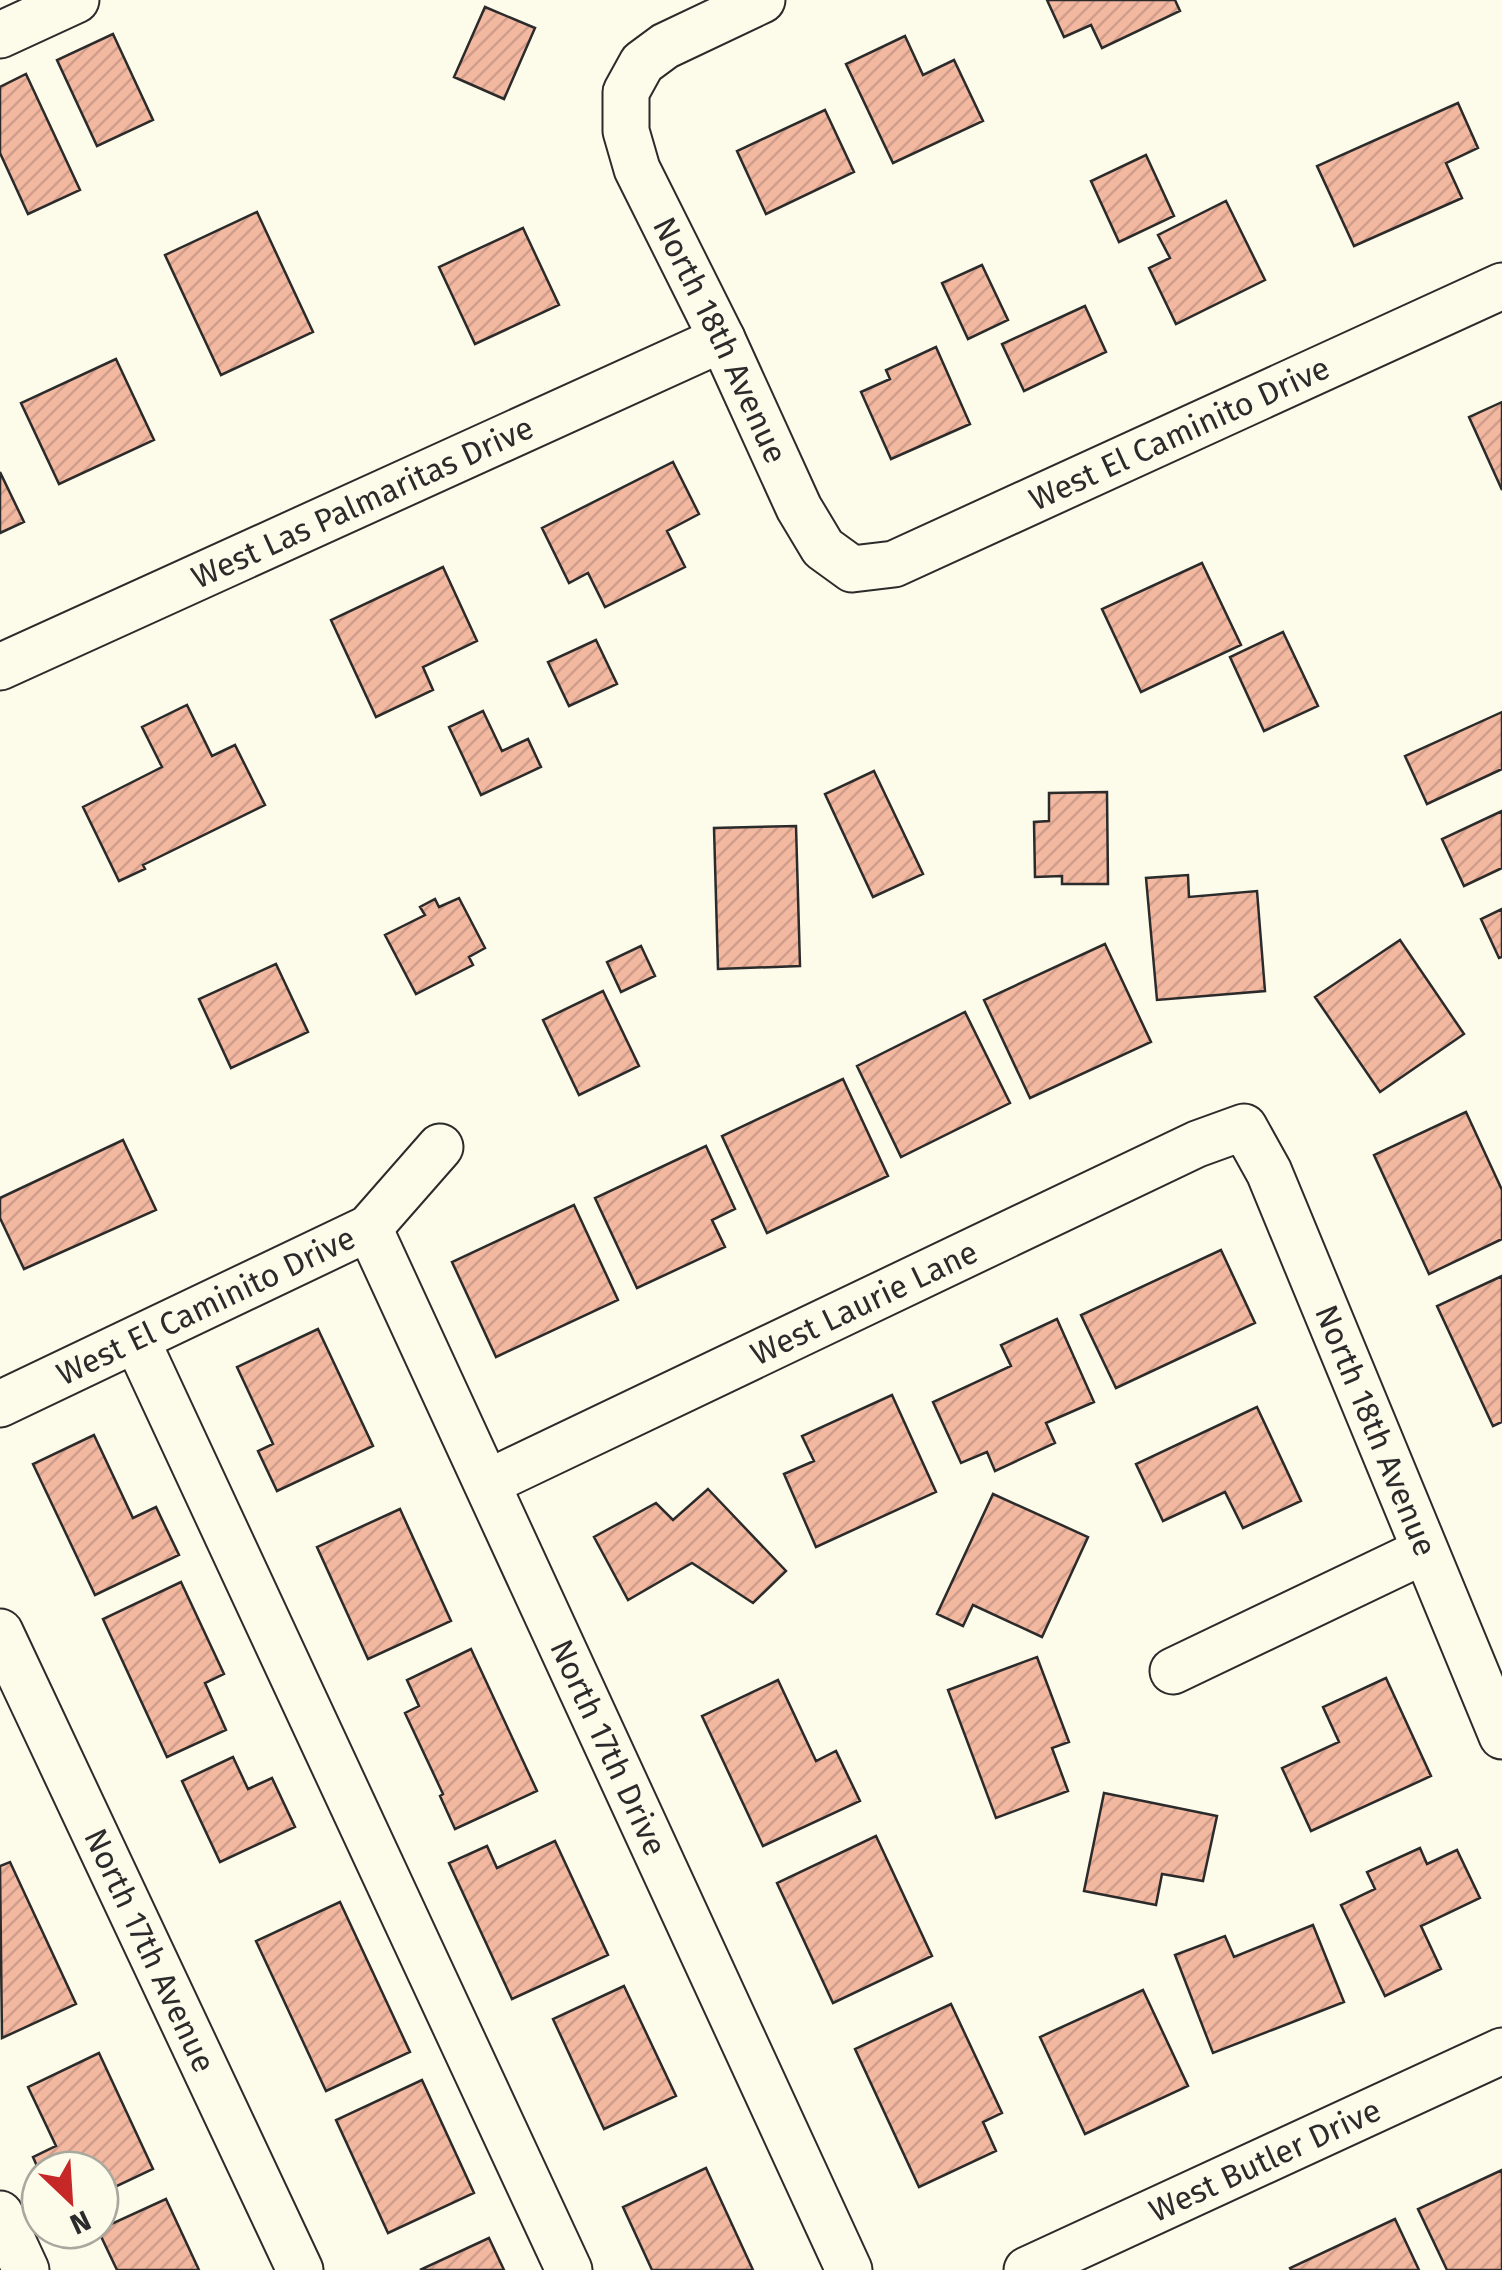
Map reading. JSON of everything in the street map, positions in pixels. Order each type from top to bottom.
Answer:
[{"type":"street","points":[[0,35],[76,0]]},
{"type":"street","name":"North 18th Avenue","points":[[762,0],[665,46],[642,63],[626,92],[626,131],[638,169],[799,508],[822,548],[852,569]]},
{"type":"street","name":"West El Caminito Drive","points":[[852,569],[894,564],[1502,286]]},
{"type":"street","name":"West Las Palmaritas Drive","points":[[0,667],[722,339]]},
{"type":"street","name":"North 18th Avenue","points":[[1244,1127],[1269,1172],[1502,1736]]},
{"type":"street","name":"West Laurie Lane","points":[[487,1483],[1197,1144],[1244,1127]]},
{"type":"street","name":"West El Caminito Drive","points":[[0,1404],[369,1228],[440,1147]]},
{"type":"street","name":"North 17th Drive","points":[[369,1228],[849,2270]]},
{"type":"street","points":[[137,1341],[569,2270]]},
{"type":"street","points":[[1173,1671],[1424,1551]]},
{"type":"street","name":"North 17th Avenue","points":[[0,1632],[300,2270]]},
{"type":"street","name":"West Butler Drive","points":[[1027,2270],[1502,2051]]},
{"type":"street","points":[[0,2214],[26,2270]]},
{"type":"building","points":[[1047,0],[1175,0],[1180,11],[1102,48],[1091,25],[1064,37]]},
{"type":"building","points":[[485,7],[535,28],[504,99],[454,77]]},
{"type":"building","points":[[113,34],[153,120],[97,146],[57,60]]},
{"type":"building","points":[[905,36],[923,75],[954,60],[983,121],[893,163],[846,64]]},
{"type":"building","points":[[26,74],[80,190],[28,214],[0,153],[0,87]]},
{"type":"building","points":[[1458,103],[1478,148],[1446,163],[1462,198],[1354,246],[1317,166]]},
{"type":"building","points":[[825,110],[854,172],[766,214],[737,151]]},
{"type":"building","points":[[1146,155],[1174,216],[1119,242],[1091,181]]},
{"type":"building","points":[[1226,201],[1265,280],[1176,324],[1149,268],[1170,258],[1158,235]]},
{"type":"building","points":[[257,212],[313,332],[221,375],[165,255]]},
{"type":"building","points":[[523,228],[559,305],[475,344],[439,267]]},
{"type":"building","points":[[982,265],[1008,320],[968,339],[942,283]]},
{"type":"building","points":[[1085,306],[1106,352],[1024,391],[1002,344]]},
{"type":"building","points":[[936,347],[970,424],[891,459],[861,392],[890,379],[886,370]]},
{"type":"building","points":[[116,359],[154,440],[59,484],[21,403]]},
{"type":"building","points":[[1502,402],[1502,490],[1469,417]]},
{"type":"building","points":[[673,462],[699,514],[667,531],[685,567],[605,607],[588,573],[569,583],[542,528]]},
{"type":"building","points":[[0,472],[24,522],[0,533]]},
{"type":"building","points":[[1202,563],[1241,645],[1141,692],[1102,609]]},
{"type":"building","points":[[443,567],[477,641],[423,667],[433,690],[376,717],[331,620]]},
{"type":"building","points":[[1283,632],[1318,706],[1264,731],[1230,657]]},
{"type":"building","points":[[596,640],[617,684],[569,706],[548,662]]},
{"type":"building","points":[[187,705],[212,756],[235,745],[265,805],[143,865],[145,869],[119,881],[83,807],[162,767],[142,727]]},
{"type":"building","points":[[483,711],[502,751],[528,739],[541,767],[481,795],[449,727]]},
{"type":"building","points":[[1502,712],[1502,769],[1427,804],[1405,756]]},
{"type":"building","points":[[874,771],[923,874],[873,897],[825,794]]},
{"type":"building","points":[[1107,792],[1108,884],[1062,884],[1062,876],[1035,877],[1034,822],[1049,821],[1049,793]]},
{"type":"building","points":[[1502,811],[1502,868],[1464,886],[1442,839]]},
{"type":"building","points":[[796,826],[800,966],[718,969],[714,828]]},
{"type":"building","points":[[1188,875],[1189,897],[1257,891],[1265,991],[1157,1000],[1146,878]]},
{"type":"building","points":[[459,898],[485,948],[469,957],[473,965],[416,994],[385,935],[425,915],[420,907],[435,899],[439,907]]},
{"type":"building","points":[[1502,909],[1502,957],[1499,958],[1481,919]]},
{"type":"building","points":[[1400,940],[1464,1034],[1380,1092],[1315,997]]},
{"type":"building","points":[[1105,944],[1151,1042],[1030,1098],[984,1000]]},
{"type":"building","points":[[641,946],[655,976],[621,992],[607,962]]},
{"type":"building","points":[[276,964],[308,1032],[231,1068],[199,999]]},
{"type":"building","points":[[603,991],[639,1066],[579,1095],[543,1020]]},
{"type":"building","points":[[965,1012],[1010,1103],[901,1157],[857,1066]]},
{"type":"building","points":[[843,1079],[888,1176],[767,1233],[722,1136]]},
{"type":"building","points":[[1466,1112],[1502,1190],[1502,1239],[1429,1274],[1374,1155]]},
{"type":"building","points":[[123,1140],[156,1210],[24,1269],[0,1218],[0,1198]]},
{"type":"building","points":[[706,1146],[735,1209],[712,1220],[725,1247],[637,1288],[595,1198]]},
{"type":"building","points":[[574,1205],[618,1300],[496,1357],[452,1262]]},
{"type":"building","points":[[1221,1250],[1255,1323],[1116,1388],[1081,1315]]},
{"type":"building","points":[[1502,1276],[1502,1422],[1493,1426],[1437,1306]]},
{"type":"building","points":[[1057,1319],[1094,1402],[1046,1423],[1055,1443],[995,1471],[987,1452],[961,1463],[933,1402],[1011,1366],[1001,1345]]},
{"type":"building","points":[[318,1329],[373,1446],[277,1491],[258,1451],[273,1444],[237,1367]]},
{"type":"building","points":[[892,1395],[936,1492],[816,1547],[784,1474],[814,1461],[802,1436]]},
{"type":"building","points":[[1257,1407],[1301,1501],[1243,1528],[1225,1492],[1163,1521],[1136,1464]]},
{"type":"building","points":[[94,1435],[133,1518],[156,1507],[179,1555],[95,1595],[33,1464]]},
{"type":"building","points":[[708,1489],[786,1571],[753,1603],[692,1563],[628,1600],[594,1537],[656,1503],[673,1520]]},
{"type":"building","points":[[993,1494],[1088,1537],[1042,1637],[973,1605],[963,1626],[937,1614]]},
{"type":"building","points":[[400,1509],[451,1621],[368,1659],[317,1547]]},
{"type":"building","points":[[181,1582],[224,1674],[205,1683],[226,1730],[167,1757],[103,1619]]},
{"type":"building","points":[[471,1649],[537,1791],[455,1829],[405,1713],[419,1706],[407,1680]]},
{"type":"building","points":[[1037,1657],[1069,1742],[1052,1748],[1068,1791],[996,1818],[948,1690]]},
{"type":"building","points":[[1386,1678],[1431,1776],[1311,1831],[1282,1768],[1339,1742],[1323,1707]]},
{"type":"building","points":[[778,1680],[816,1761],[836,1751],[860,1801],[763,1846],[702,1716]]},
{"type":"building","points":[[233,1757],[248,1789],[272,1778],[295,1827],[220,1862],[182,1781]]},
{"type":"building","points":[[1104,1793],[1217,1816],[1203,1881],[1162,1874],[1156,1905],[1084,1891]]},
{"type":"building","points":[[876,1836],[932,1956],[833,2003],[777,1883]]},
{"type":"building","points":[[555,1841],[608,1955],[512,1999],[449,1863],[487,1846],[497,1868]]},
{"type":"building","points":[[1420,1848],[1427,1864],[1457,1850],[1480,1898],[1421,1926],[1441,1969],[1385,1996],[1341,1905],[1375,1889],[1367,1872]]},
{"type":"building","points":[[10,1862],[76,2004],[2,2038],[0,1866]]},
{"type":"building","points":[[340,1902],[410,2052],[326,2091],[256,1941]]},
{"type":"building","points":[[1313,1925],[1344,2002],[1213,2053],[1175,1955],[1225,1936],[1234,1957]]},
{"type":"building","points":[[624,1986],[676,2096],[604,2129],[553,2019]]},
{"type":"building","points":[[1143,1990],[1188,2086],[1085,2134],[1040,2037]]},
{"type":"building","points":[[951,2004],[1002,2113],[983,2122],[996,2151],[919,2187],[855,2049]]},
{"type":"building","points":[[99,2053],[153,2169],[120,2185],[120,2150],[48,2150],[56,2146],[28,2087]]},
{"type":"building","points":[[422,2080],[474,2193],[388,2233],[336,2120]]},
{"type":"building","points":[[706,2168],[753,2270],[652,2270],[623,2207]]},
{"type":"building","points":[[1502,2170],[1502,2270],[1447,2270],[1418,2209]]},
{"type":"building","points":[[166,2199],[199,2270],[117,2270],[108,2250],[120,2250],[120,2220]]},
{"type":"building","points":[[1395,2219],[1419,2270],[1290,2268]]},
{"type":"building","points":[[489,2238],[504,2270],[420,2270]]}]
